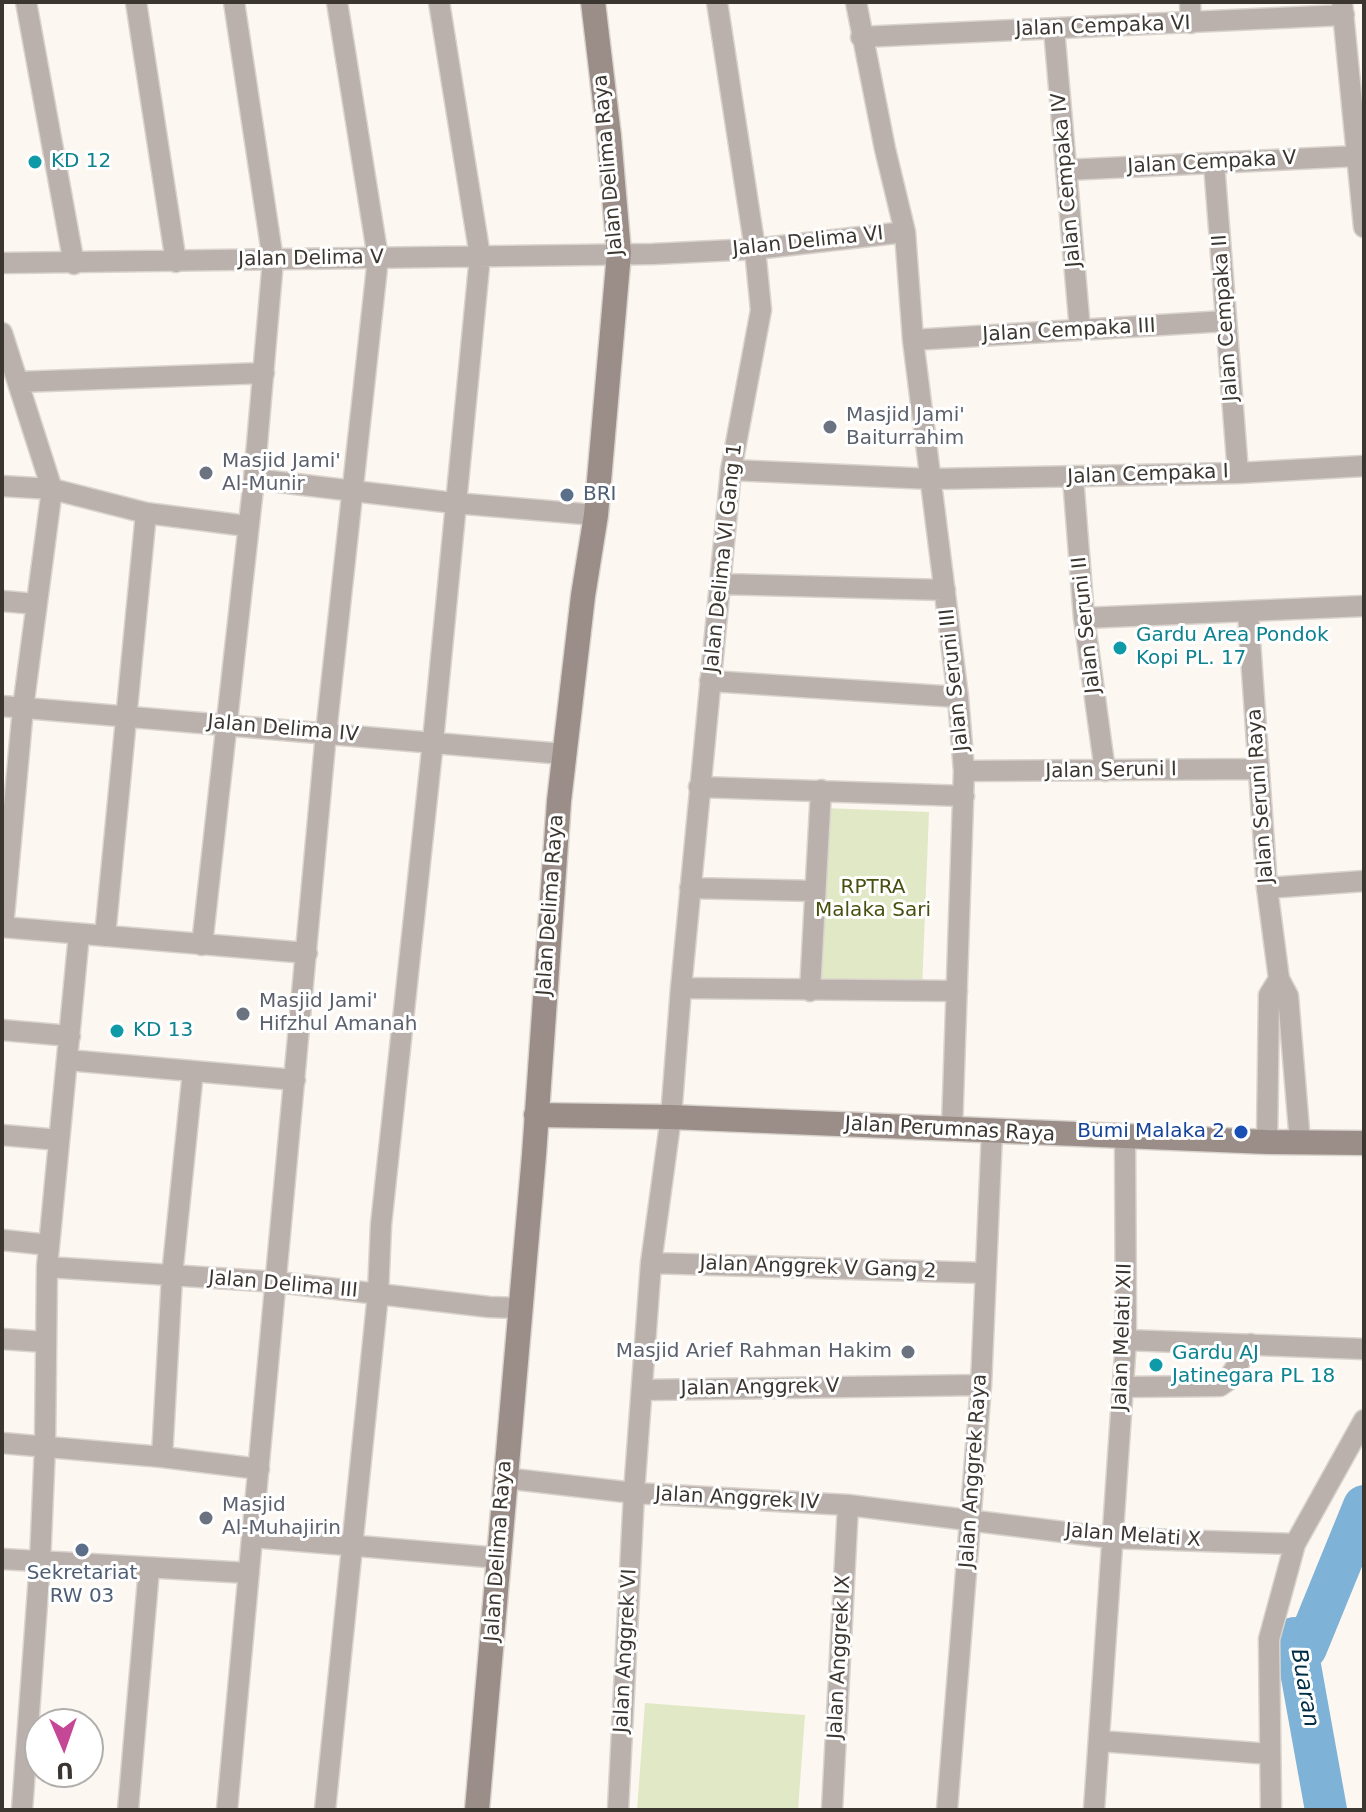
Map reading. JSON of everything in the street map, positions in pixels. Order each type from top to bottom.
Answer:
[{"type":"street","points":[[26,2],[74,264]]},
{"type":"street","points":[[136,2],[176,262]]},
{"type":"street","points":[[202,945],[254,479],[273,260],[234,2]]},
{"type":"street","points":[[227,1810],[326,733],[378,258],[337,2]]},
{"type":"street","points":[[325,1810],[480,256],[439,2]]},
{"type":"street","name":"Jalan Delima Raya","points":[[477,1810],[563,754],[596,515],[619,253],[593,2]]},
{"type":"street","name":"Jalan Delima VI Gang 1","points":[[671,1117],[699,787],[731,470],[761,310],[755,249],[717,2]]},
{"type":"street","name":"Jalan Delima VI","points":[[619,253],[755,249],[905,232],[861,37],[856,2]]},
{"type":"street","points":[[1343,9],[1364,227]]},
{"type":"street","name":"Jalan Cempaka VI","points":[[861,37],[1054,29],[1190,12],[1343,9]]},
{"type":"street","name":"Jalan Cempaka IV","points":[[1054,29],[1080,330]]},
{"type":"street","name":"Jalan Cempaka V","points":[[1066,170],[1357,156]]},
{"type":"street","name":"Jalan Cempaka II","points":[[1214,163],[1238,473]]},
{"type":"street","name":"Jalan Seruni III","points":[[905,232],[913,340],[958,697],[964,771],[952,1129]]},
{"type":"street","name":"Jalan Delima V","points":[[2,263],[619,253]]},
{"type":"street","name":"Jalan Cempaka III","points":[[913,340],[1226,321]]},
{"type":"street","points":[[2,333],[52,489],[36,604],[12,707],[2,927],[307,953]]},
{"type":"street","points":[[18,382],[264,373]]},
{"type":"street","name":"Jalan Cempaka I","points":[[731,470],[932,479],[1238,473],[1364,466]]},
{"type":"street","name":"Jalan Seruni II","points":[[1073,477],[1084,618],[1105,771]]},
{"type":"street","points":[[254,479],[454,503],[596,515]]},
{"type":"street","points":[[2,486],[52,489],[146,513],[247,526]]},
{"type":"street","points":[[105,936],[146,513]]},
{"type":"street","points":[[721,584],[945,590]]},
{"type":"street","points":[[2,601],[36,604]]},
{"type":"street","points":[[1084,618],[1364,606]]},
{"type":"street","name":"Jalan Seruni Raya","points":[[1248,612],[1267,888],[1279,979],[1288,996],[1300,1142]]},
{"type":"street","points":[[710,681],[958,697]]},
{"type":"street","name":"Jalan Delima IV","points":[[12,707],[563,754]]},
{"type":"street","name":"Jalan Seruni I","points":[[964,771],[1259,769]]},
{"type":"street","points":[[699,787],[964,796]]},
{"type":"street","points":[[810,991],[821,790]]},
{"type":"street","points":[[1267,888],[1364,881]]},
{"type":"street","points":[[690,888],[815,891]]},
{"type":"street","points":[[22,1810],[40,1562],[47,1267],[79,934]]},
{"type":"street","name":"Jalan Seruni Raya","points":[[1267,1142],[1269,995],[1279,979]]},
{"type":"street","points":[[681,988],[957,991]]},
{"type":"street","points":[[2,1030],[70,1036]]},
{"type":"street","points":[[67,1060],[295,1080]]},
{"type":"street","points":[[162,1457],[172,1276],[193,1071]]},
{"type":"street","name":"Jalan Perumnas Raya","points":[[536,1115],[671,1117],[992,1132],[1364,1143]]},
{"type":"street","points":[[634,1493],[651,1263],[671,1117]]},
{"type":"street","name":"Jalan Anggrek Raya","points":[[947,1810],[981,1385],[992,1132]]},
{"type":"street","points":[[2,1135],[59,1140]]},
{"type":"street","name":"Jalan Melati XII","points":[[1094,1810],[1126,1340],[1125,1136]]},
{"type":"street","points":[[2,1240],[49,1245]]},
{"type":"street","name":"Jalan Anggrek V Gang 2","points":[[651,1263],[985,1273]]},
{"type":"street","name":"Jalan Delima III","points":[[47,1267],[277,1282],[492,1308],[518,1308]]},
{"type":"street","points":[[2,1339],[45,1342]]},
{"type":"street","points":[[1126,1340],[1364,1349]]},
{"type":"street","points":[[1123,1387],[1220,1386],[1227,1381],[1251,1344]]},
{"type":"street","name":"Jalan Anggrek V","points":[[642,1390],[981,1385]]},
{"type":"street","points":[[1271,1810],[1269,1639],[1295,1544],[1364,1420]]},
{"type":"street","points":[[2,1443],[259,1469]]},
{"type":"street","name":"Jalan Anggrek IV","points":[[504,1478],[634,1493],[848,1505],[971,1519]]},
{"type":"street","name":"Jalan Anggrek VI","points":[[618,1810],[634,1493]]},
{"type":"street","name":"Jalan Anggrek IX","points":[[832,1810],[848,1505]]},
{"type":"street","name":"Jalan Melati X","points":[[971,1519],[1111,1538],[1295,1544]]},
{"type":"street","points":[[252,1537],[499,1558]]},
{"type":"street","points":[[2,1559],[249,1573]]},
{"type":"street","points":[[128,1810],[149,1569]]},
{"type":"street","points":[[1100,1741],[1270,1754]]},
{"type":"green space","name":"RPTRA Malaka Sari","points":[[824,808],[929,812],[922,990],[817,986]]},
{"type":"green space","points":[[645,1703],[805,1715],[798,1810],[637,1810]]},
{"type":"waterway","name":"Buaran","points":[[1326,1810],[1295,1638],[1306,1648],[1364,1506]]},
{"type":"place","name":"KD 12","points":[[35,162]]},
{"type":"place","name":"Masjid Jami' Baiturrahim","points":[[830,427]]},
{"type":"place","name":"Masjid Jami' Al-Munir","points":[[206,473]]},
{"type":"place","name":"BRI","points":[[567,495]]},
{"type":"place","name":"Gardu Area Pondok Kopi PL. 17","points":[[1120,648]]},
{"type":"place","name":"Masjid Jami' Hifzhul Amanah","points":[[243,1014]]},
{"type":"place","name":"KD 13","points":[[117,1031]]},
{"type":"place","name":"Bumi Malaka 2","points":[[1241,1132]]},
{"type":"place","name":"Masjid Arief Rahman Hakim","points":[[908,1352]]},
{"type":"place","name":"Gardu AJ Jatinegara PL 18","points":[[1156,1365]]},
{"type":"place","name":"Masjid Al-Muhajirin","points":[[206,1518]]},
{"type":"place","name":"Sekretariat RW 03","points":[[82,1550]]}]
